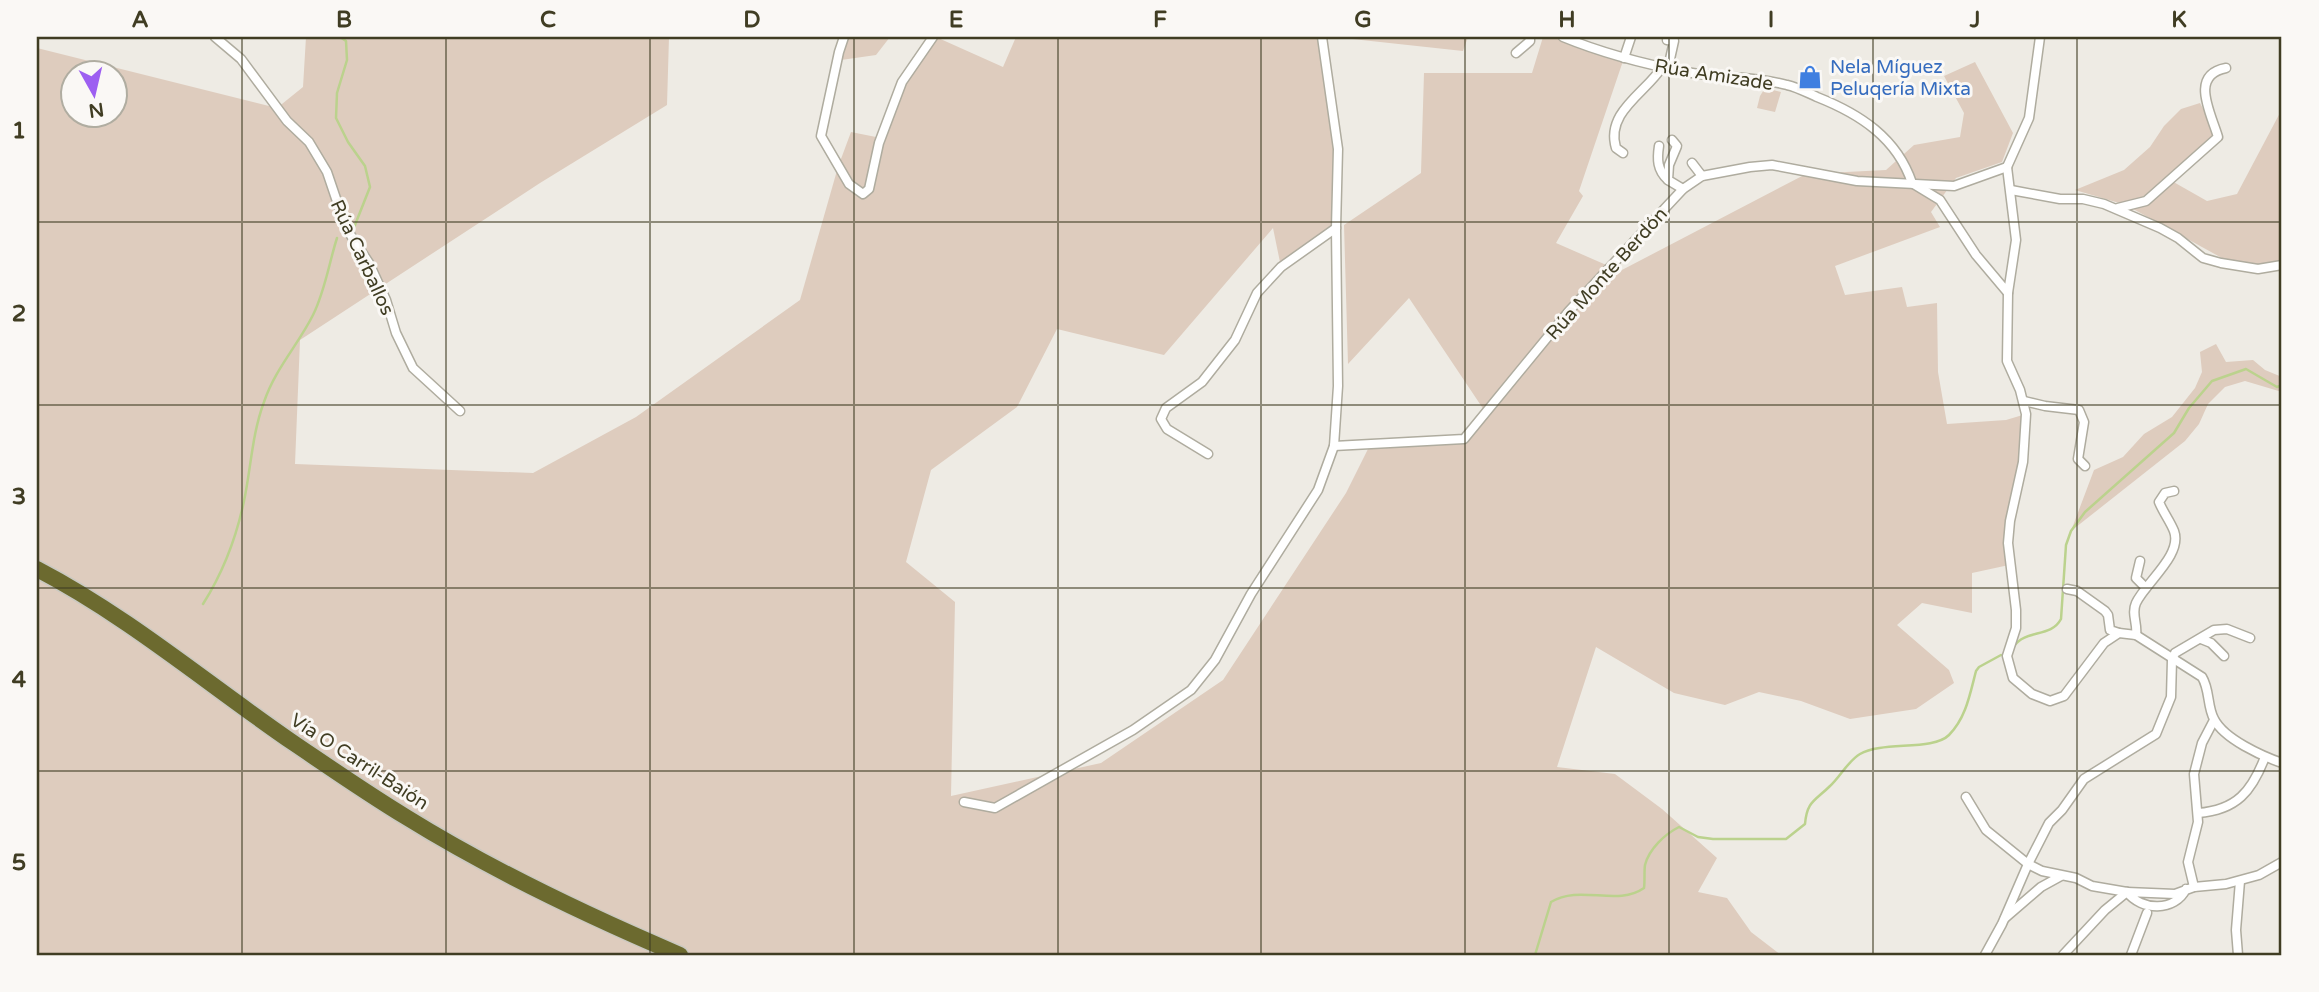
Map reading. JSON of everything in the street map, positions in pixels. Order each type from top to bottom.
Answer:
[{"type":"highway","name":"Vía O Carril-Baión","points":[[37,569],[120,619],[295,744],[406,817],[541,892],[603,923],[680,955]]},
{"type":"street","name":"Rúa Carballos","points":[[215,37],[241,59],[287,121],[309,142],[327,172],[346,228],[369,263],[386,300],[396,333],[413,368],[460,411]]},
{"type":"street","points":[[844,37],[821,136],[849,184],[863,194],[869,189],[879,144],[902,82],[933,37]]},
{"type":"street","points":[[964,803],[995,808],[1133,730],[1191,690],[1215,660],[1251,594],[1318,490],[1334,446],[1338,386],[1338,149],[1322,37]]},
{"type":"street","points":[[1516,53],[1530,41],[1530,37]]},
{"type":"street","name":"Rúa Amizade","points":[[1563,37],[1624,58],[1665,67],[1787,85],[1843,107],[1869,124],[1894,146],[1906,164],[1912,183]]},
{"type":"street","points":[[1624,58],[1631,37]]},
{"type":"street","points":[[2040,37],[2029,118],[2007,167],[2015,240],[2008,293],[2007,361],[2024,401],[2026,414],[2023,462],[2008,543],[2016,610],[2016,628],[2007,656],[2013,678],[2044,700],[2057,700],[2064,696],[2104,643],[2119,633]]},
{"type":"street","points":[[1623,153],[1614,145],[1613,135],[1629,101],[1665,67],[1674,41],[1667,40]]},
{"type":"street","points":[[2118,208],[2146,201],[2218,137],[2204,88],[2206,79],[2217,70],[2226,68]]},
{"type":"street","points":[[1668,180],[1669,165],[1676,146],[1672,140]]},
{"type":"street","points":[[1659,146],[1658,165],[1662,175],[1683,189]]},
{"type":"street","points":[[1692,163],[1702,176]]},
{"type":"street","name":"Rúa Monte Berdón","points":[[1334,446],[1464,439],[1569,311],[1683,189],[1702,176],[1772,165],[1857,181],[1954,186],[2007,167]]},
{"type":"street","points":[[1912,183],[1940,200],[1976,256],[2008,293]]},
{"type":"street","points":[[2011,190],[2060,199],[2083,199],[2118,208],[2178,238],[2203,258],[2240,268],[2270,269],[2282,265]]},
{"type":"street","points":[[1208,454],[1167,429],[1161,419],[1166,408],[1202,382],[1235,340],[1257,293],[1281,267],[1336,228]]},
{"type":"street","points":[[2024,401],[2079,410],[2084,422],[2078,459],[2085,466]]},
{"type":"street","points":[[2136,635],[2133,616],[2135,604],[2171,555],[2175,545],[2176,534],[2159,502],[2165,493],[2174,491]]},
{"type":"street","points":[[2140,561],[2136,578],[2146,588]]},
{"type":"street","points":[[2067,589],[2077,591],[2105,611],[2110,630],[2136,635],[2202,677],[2214,720],[2232,737],[2265,757],[2282,763]]},
{"type":"street","points":[[1984,955],[2005,918],[2049,823],[2084,779],[2156,734],[2171,698],[2172,660],[2175,653],[2220,629],[2250,638]]},
{"type":"street","points":[[2201,639],[2211,643],[2224,656]]},
{"type":"street","points":[[2190,888],[2188,862],[2198,813],[2194,782],[2196,761],[2214,720]]},
{"type":"street","points":[[2198,813],[2221,809],[2238,800],[2256,779],[2265,757]]},
{"type":"street","points":[[1966,797],[1986,830],[2028,864],[2042,871],[2064,875],[2104,889],[2175,894],[2190,888],[2240,881],[2259,875],[2282,862]]},
{"type":"street","points":[[2005,918],[2041,887],[2064,875]]},
{"type":"street","points":[[2238,955],[2236,929],[2240,881]]},
{"type":"street","points":[[2127,892],[2146,909],[2176,901],[2190,888]]},
{"type":"street","points":[[2063,955],[2127,892]]},
{"type":"street","points":[[2131,955],[2151,894]]},
{"type":"shaded area","points":[[306,37],[669,37],[667,105],[540,183],[300,340],[295,464],[533,473],[636,417],[800,300],[838,167],[851,132],[881,138],[902,82],[936,37],[1003,67],[1016,37],[1322,37],[1338,149],[1336,228],[1281,267],[1273,228],[1164,355],[1057,329],[1017,407],[931,470],[906,562],[955,602],[951,796],[1101,763],[1223,680],[1346,493],[1368,449],[1463,439],[1486,413],[1409,298],[1348,364],[1344,225],[1421,173],[1424,73],[1532,73],[1543,37],[1563,37],[1624,58],[1579,191],[1583,196],[1556,243],[1620,271],[1806,174],[1886,170],[1914,145],[1960,137],[1964,113],[1944,76],[1975,62],[2013,133],[2002,162],[1956,178],[1931,212],[1940,227],[1835,266],[1845,295],[1902,287],[1907,307],[1937,303],[1938,372],[1947,424],[2006,420],[2026,414],[2026,435],[2010,521],[2009,565],[1972,573],[1972,613],[1922,603],[1897,625],[1949,670],[1954,683],[1916,709],[1850,719],[1801,701],[1759,692],[1725,705],[1674,693],[1596,647],[1557,767],[1615,774],[1662,809],[1717,858],[1698,892],[1727,898],[1751,932],[1781,955],[37,955],[37,48],[85,60],[60,60],[60,130],[130,130],[130,71],[277,108],[303,87]]},
{"type":"shaded area","points":[[844,37],[890,37],[876,55],[841,60],[839,52]]},
{"type":"shaded area","points":[[1334,37],[1468,37],[1463,51]]},
{"type":"shaded area","points":[[1765,88],[1781,92],[1775,112],[1757,108]]},
{"type":"shaded area","points":[[2200,103],[2218,137],[2170,180],[2207,201],[2237,194],[2282,109],[2282,265],[2240,268],[2126,205],[2075,190],[2124,170],[2150,147],[2164,126],[2181,109]]},
{"type":"shaded area","points":[[2216,344],[2226,362],[2253,360],[2265,370],[2282,377],[2282,392],[2245,381],[2225,387],[2208,404],[2199,424],[2185,441],[2071,531],[2094,470],[2123,457],[2144,434],[2172,417],[2195,388],[2202,372],[2200,352]]},
{"type":"waterway","points":[[340,37],[346,41],[347,60],[337,93],[336,118],[348,142],[365,166],[370,187],[353,230]]},
{"type":"waterway","points":[[203,604],[223,567],[237,528],[264,402],[274,379],[317,306],[337,238]]},
{"type":"waterway","points":[[2014,646],[2025,637],[2051,629],[2061,619],[2066,545],[2071,531],[2085,512],[2174,433],[2189,408],[2212,381],[2246,369],[2277,387],[2282,385]]},
{"type":"waterway","points":[[1535,955],[1551,902],[1574,895],[1622,896],[1644,888],[1645,865],[1650,853],[1663,838],[1679,827],[1698,837],[1713,839],[1786,839],[1805,824],[1813,802],[1860,754],[1881,748],[1931,743],[1949,735],[1963,713],[1976,671],[2001,655]]},
{"type":"place","name":"Nela Míguez Peluqería Mixta","points":[[1810,77]]}]
